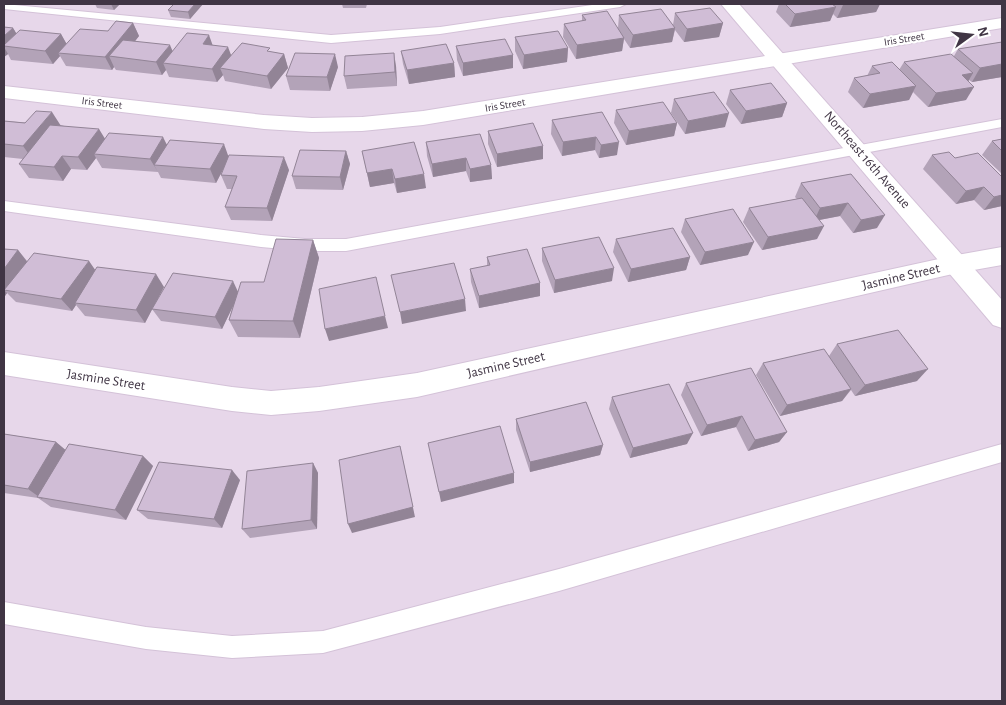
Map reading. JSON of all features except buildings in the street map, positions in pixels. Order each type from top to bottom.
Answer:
[{"type":"street","name":"Northeast 16th Avenue","points":[[730,4],[1002,318]]},
{"type":"street","name":"Iris Street","points":[[4,92],[264,122],[312,125],[362,124],[423,118],[1002,23]]},
{"type":"street","name":"Jasmine Street","points":[[4,364],[232,400],[272,403],[319,400],[417,385],[957,264],[1002,256]]},
{"type":"lane","points":[[4,6],[331,39],[365,39],[620,4]]},
{"type":"lane","points":[[4,206],[261,241],[305,245],[346,245],[1002,123]]},
{"type":"lane","points":[[4,613],[146,638],[232,648],[323,642],[559,580],[1002,454]]},
{"type":"shaded area","points":[[4,4],[1002,4],[1002,701],[4,701]]}]
